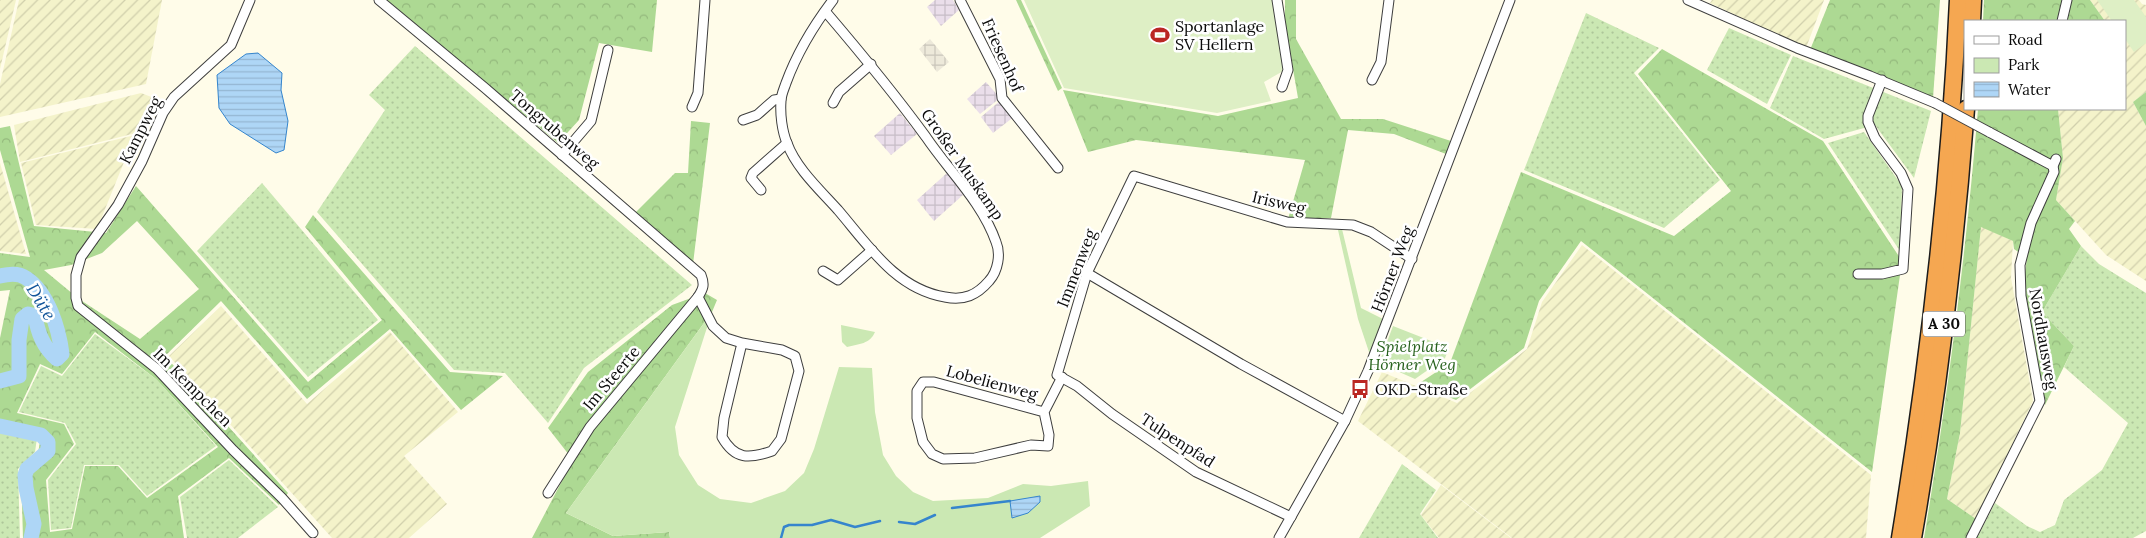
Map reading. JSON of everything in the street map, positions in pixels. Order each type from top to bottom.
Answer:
[{"type":"highway","points":[[1957,0],[1964,19]]},
{"type":"highway","name":"A 30","points":[[1900,538],[1914,450],[1937,273],[1949,139],[1964,19],[1973,0]]},
{"type":"highway","name":"A 30","points":[[1913,538],[1926,464],[1950,276],[1966,110]]},
{"type":"street","name":"Kampweg","points":[[81,257],[118,205],[142,161],[163,113],[174,98],[231,44],[250,0]]},
{"type":"street","name":"Tongrubenweg","points":[[378,0],[562,154],[701,275],[704,288]]},
{"type":"street","points":[[692,106],[698,93],[705,0]]},
{"type":"street","name":"Großer Muskamp","points":[[825,11],[871,64],[952,170],[984,216],[997,243],[999,258],[991,279],[971,296],[951,298],[924,292],[899,278],[872,250],[802,169],[787,143],[780,99],[794,60],[825,11],[833,0]]},
{"type":"street","name":"Friesenhof","points":[[960,0],[1000,79],[1002,98],[1058,168]]},
{"type":"street","points":[[1277,0],[1288,70],[1282,88]]},
{"type":"street","points":[[1372,80],[1381,62],[1389,0]]},
{"type":"street","name":"Hörner Weg","points":[[1279,538],[1345,421],[1377,351],[1510,0]]},
{"type":"street","name":"Nordhausweg","points":[[1688,0],[1797,48],[1882,80],[1935,103],[1989,132],[2055,162],[2054,172],[2031,223],[2020,265],[2021,296],[2040,401],[1970,538]]},
{"type":"street","points":[[2062,20],[2067,0]]},
{"type":"street","points":[[562,154],[591,121],[608,50]]},
{"type":"street","points":[[833,103],[839,92],[871,64]]},
{"type":"street","points":[[1858,274],[1882,274],[1903,269],[1908,189],[1901,173],[1874,138],[1868,122],[1868,116],[1882,80]]},
{"type":"street","points":[[743,120],[757,116],[774,100],[780,99]]},
{"type":"street","points":[[761,190],[751,178],[753,173],[787,143]]},
{"type":"street","name":"Irisweg","points":[[1134,176],[1287,222],[1353,225],[1371,232],[1412,259]]},
{"type":"street","name":"Immenweg","points":[[1059,376],[1087,274],[1134,176]]},
{"type":"street","points":[[823,271],[838,280],[872,250]]},
{"type":"street","name":"Im Kempchen","points":[[81,257],[76,275],[78,306],[157,369],[233,450],[282,498],[313,533]]},
{"type":"street","points":[[1087,274],[1241,364],[1345,421]]},
{"type":"street","name":"Im Steerte","points":[[548,494],[590,427],[704,288]]},
{"type":"street","points":[[698,297],[713,326],[726,338],[742,343],[782,350],[795,356],[799,371],[781,439],[772,451],[747,457],[732,452],[722,437],[724,418],[742,343]]},
{"type":"street","name":"Lobelienweg","points":[[1044,412],[934,382],[923,382],[916,391],[918,418],[923,442],[932,454],[944,459],[975,458],[1031,445],[1048,446],[1049,435],[1044,412],[1059,376]]},
{"type":"street","name":"Tulpenpfad","points":[[1059,376],[1196,472],[1291,517]]},
{"type":"shaded area","points":[[935,0],[953,0],[959,10],[941,26],[927,7]]},
{"type":"shaded area","points":[[930,39],[949,62],[937,72],[919,49]]},
{"type":"shaded area","points":[[986,82],[1000,98],[980,114],[967,99]]},
{"type":"shaded area","points":[[1001,100],[1015,116],[993,133],[981,117]]},
{"type":"shaded area","points":[[900,113],[917,134],[891,155],[874,136]]},
{"type":"shaded area","points":[[947,173],[963,195],[934,221],[917,200]]},
{"type":"green space","points":[[0,0],[16,0],[0,69]]},
{"type":"green space","points":[[19,0],[162,0],[146,84],[0,117],[0,84]]},
{"type":"green space","points":[[387,0],[657,0],[652,52],[599,43],[579,120],[558,143]]},
{"type":"green space","points":[[1016,0],[1021,0],[1062,88],[1058,91]]},
{"type":"green space","name":"Sportanlage SV Hellern","points":[[1024,0],[1274,0],[1285,70],[1264,82],[1271,101],[1217,113],[1064,88]]},
{"type":"green space","points":[[1285,0],[1296,0],[1296,39],[1341,119],[1383,119],[1451,141],[1446,154],[1394,134],[1348,130],[1331,218],[1288,219],[1305,160],[1136,140],[1088,152],[1063,90],[1218,116],[1298,98],[1285,23]]},
{"type":"green space","points":[[1712,0],[1824,0],[1806,48],[1710,3]]},
{"type":"green space","points":[[1830,0],[1940,0],[1933,98],[1810,50]]},
{"type":"green space","points":[[1984,0],[2090,0],[2104,20],[1983,20]]},
{"type":"green space","points":[[2090,0],[2139,0],[2142,4],[2146,5],[2146,92],[2133,102],[2146,126],[2146,281],[2106,255],[2056,200],[2063,158],[2058,110],[2126,110],[2126,20],[2104,20]]},
{"type":"green space","points":[[2097,0],[2134,0],[2146,17],[2146,43],[2134,52],[2126,40],[2126,20],[2111,20]]},
{"type":"green space","points":[[1586,13],[1659,48],[1634,73],[1720,180],[1664,228],[1524,170]]},
{"type":"green space","points":[[1729,28],[1791,55],[1767,104],[1707,70]]},
{"type":"green space","points":[[415,46],[692,285],[584,368],[548,423],[505,373],[454,370],[317,212],[385,110],[369,95]]},
{"type":"green space","points":[[1662,49],[1823,141],[1902,261],[1872,472],[1581,241],[1539,301],[1524,348],[1456,400],[1418,384],[1450,363],[1521,172],[1674,236],[1731,191],[1638,74]]},
{"type":"green space","points":[[1793,56],[1931,111],[1914,178],[1875,125],[1824,139],[1770,108]]},
{"type":"green space","points":[[2146,92],[2146,126],[2133,102]]},
{"type":"green space","points":[[141,93],[154,98],[136,133],[20,162],[14,125]]},
{"type":"green space","points":[[1978,110],[2058,110],[2063,158],[2056,200],[2075,221],[2069,229],[2081,246],[2042,312],[2074,346],[2045,405],[2023,287],[2027,258],[2014,249],[2013,241],[1981,227],[1960,433],[1947,499],[1976,519],[1978,536],[1981,538],[1924,538],[1941,431],[1968,217]]},
{"type":"green space","points":[[691,121],[710,123],[693,264],[636,212],[675,173],[688,173]]},
{"type":"green space","points":[[10,126],[34,226],[106,233],[136,186],[308,382],[382,320],[305,227],[313,215],[450,372],[503,376],[461,410],[390,329],[307,399],[221,301],[165,356],[288,493],[279,505],[229,458],[178,496],[184,538],[23,538],[21,471],[38,453],[41,436],[0,427],[0,338],[10,290],[0,291],[0,253],[30,257],[0,150],[0,128]],"holes":[[[137,221],[199,289],[140,339],[79,299],[44,270],[71,265],[102,253]],[[95,332],[156,379],[218,447],[147,498],[118,466],[85,466],[72,529],[50,532],[46,480],[74,444],[64,424],[17,413],[40,364],[62,374]]]},
{"type":"green space","points":[[1864,132],[1902,186],[1900,251],[1828,143]]},
{"type":"green space","points":[[135,135],[97,229],[36,225],[21,163]]},
{"type":"green space","points":[[0,163],[26,254],[0,251]]},
{"type":"green space","points":[[262,183],[378,320],[308,377],[197,251]]},
{"type":"green space","points":[[1981,226],[2013,241],[2011,278],[2033,401],[1976,519],[1947,499],[1960,433]]},
{"type":"green space","points":[[1342,229],[1361,308],[1383,319],[1370,355],[1358,319],[1338,230]]},
{"type":"green space","points":[[1582,245],[1871,475],[1866,538],[1512,538],[1358,421],[1382,372],[1457,403],[1527,349],[1542,302]]},
{"type":"green space","points":[[2081,246],[2099,264],[2146,293],[2146,531],[2133,538],[1981,538],[1978,536],[1995,503],[2027,526],[2040,532],[2055,525],[2064,500],[2102,470],[2128,423],[2064,367],[2074,346],[2042,312]]},
{"type":"green space","points":[[705,293],[717,300],[712,312],[566,513],[613,536],[669,532],[670,538],[532,538],[573,460],[548,428],[588,372],[672,305]]},
{"type":"green space","points":[[221,306],[307,404],[390,332],[458,412],[404,456],[447,504],[409,538],[332,538],[169,356]]},
{"type":"green space","points":[[712,312],[675,427],[679,455],[698,485],[720,499],[751,503],[785,491],[804,473],[814,449],[839,367],[872,368],[875,412],[883,455],[896,476],[913,492],[933,501],[988,498],[1023,484],[1051,486],[1088,481],[1090,506],[1040,538],[670,538],[669,532],[613,536],[566,513]]},
{"type":"green space","points":[[841,325],[875,332],[867,341],[847,347],[842,342]]},
{"type":"green space","name":"Spielplatz Hörner Weg","points":[[1393,326],[1449,348],[1445,358],[1415,379],[1379,363]]},
{"type":"green space","points":[[95,334],[156,379],[216,446],[147,496],[119,465],[84,465],[71,528],[51,530],[48,480],[76,444],[65,423],[19,412],[41,366],[62,376]]},
{"type":"green space","points":[[0,430],[37,438],[35,452],[18,469],[20,538],[0,538]]},
{"type":"green space","points":[[229,460],[278,507],[238,538],[187,538],[180,497]]},
{"type":"green space","points":[[1402,464],[1436,490],[1420,514],[1438,538],[1359,538]]},
{"type":"green space","points":[[1441,485],[1511,538],[1439,538],[1421,515]]},
{"type":"water","points":[[258,53],[282,73],[281,90],[288,121],[284,150],[276,153],[230,124],[219,108],[217,75],[246,54]]},
{"type":"water","points":[[1040,496],[1040,502],[1028,513],[1012,518],[1010,501]]},
{"type":"waterway","name":"Düte","points":[[0,276],[20,275],[34,284],[51,312],[62,354],[57,359],[48,350],[40,334],[35,316],[28,314],[22,319],[19,340],[19,376],[0,381]]},
{"type":"waterway","name":"Düte","points":[[0,426],[41,435],[48,442],[48,451],[27,469],[25,475],[34,524],[31,538]]},
{"type":"waterway","points":[[952,508],[1010,501]]},
{"type":"waterway","points":[[899,522],[915,524],[935,515]]},
{"type":"waterway","points":[[781,538],[784,527],[789,525],[812,525],[831,520],[855,527],[880,521]]},
{"type":"place","name":"Sportanlage SV Hellern","points":[[1160,35]]},
{"type":"place","name":"OKD-Straße","points":[[1360,389]]}]
